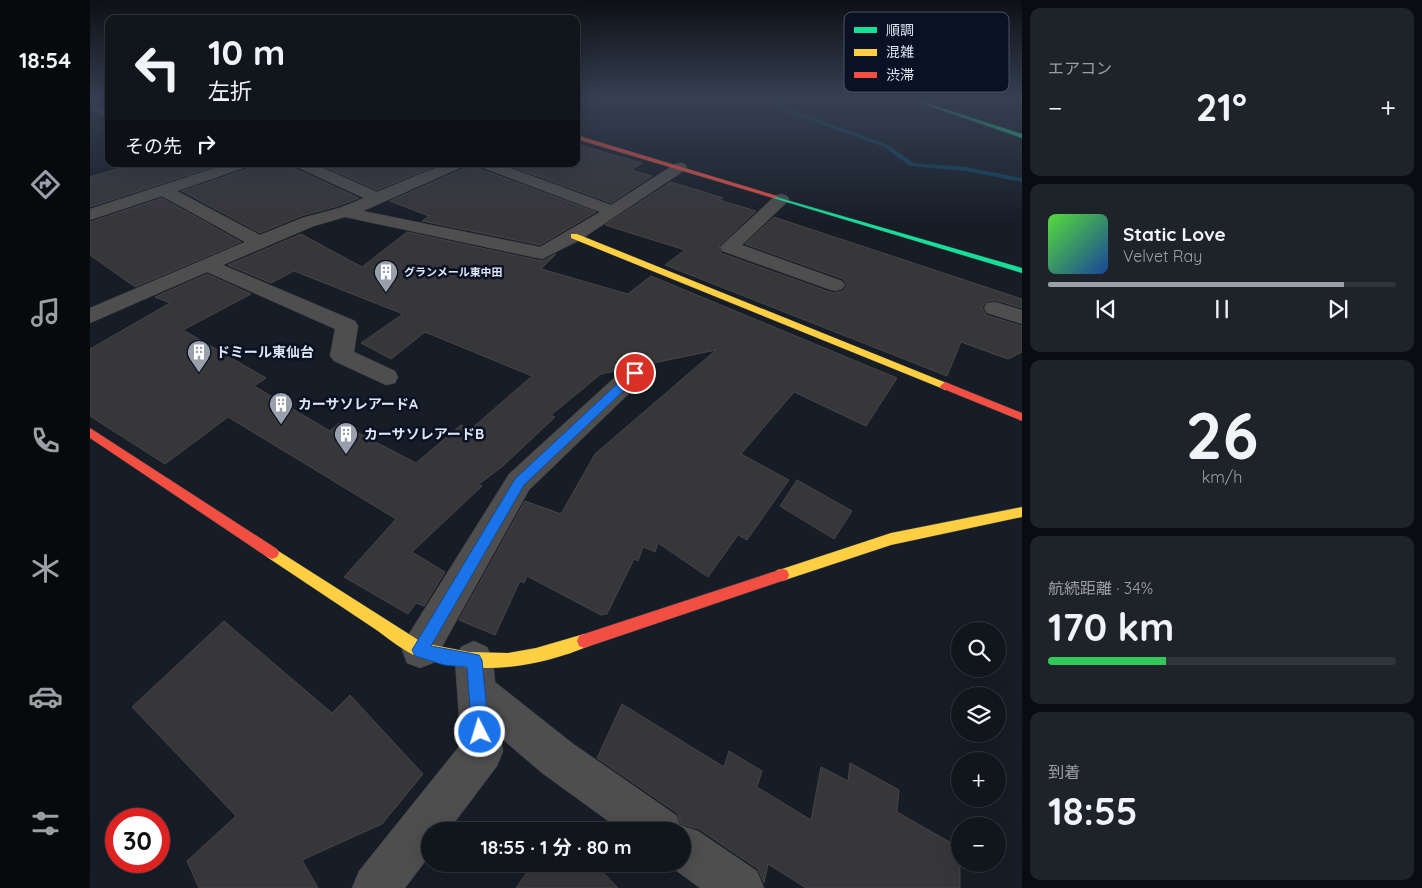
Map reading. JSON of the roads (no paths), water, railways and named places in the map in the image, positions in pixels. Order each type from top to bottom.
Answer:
[{"type":"street","points":[[588,140],[1022,271]]},
{"type":"street","points":[[210,167],[218,171]]},
{"type":"street","points":[[92,212],[231,167]]},
{"type":"street","points":[[309,167],[377,198]]},
{"type":"street","points":[[90,316],[259,242],[308,222],[345,212],[450,167]]},
{"type":"street","points":[[494,167],[613,211]]},
{"type":"street","points":[[345,212],[542,253],[574,236],[680,168]]},
{"type":"street","points":[[163,190],[259,242]]},
{"type":"street","points":[[781,198],[729,247],[835,285]]},
{"type":"street","points":[[574,236],[1022,417]]},
{"type":"street","points":[[208,265],[348,326],[342,356],[386,377]]},
{"type":"street","points":[[995,308],[1022,317]]},
{"type":"street","points":[[420,650],[519,482],[635,373]]},
{"type":"street","points":[[90,432],[420,650],[444,657],[475,676],[557,758],[647,822]]},
{"type":"street","points":[[475,676],[519,658],[574,644],[891,539],[1022,512]]},
{"type":"street","points":[[376,888],[482,751],[475,676]]},
{"type":"street","points":[[691,853],[740,888]]},
{"type":"waterway","points":[[871,140],[886,146],[912,165],[966,169],[1022,180]]},
{"type":"place","name":"グランメール東中田","points":[[386,293]]},
{"type":"place","name":"ドミール東仙台","points":[[199,373]]},
{"type":"place","name":"カーサソレアードA","points":[[281,425]]},
{"type":"place","name":"カーサソレアードB","points":[[346,455]]}]
